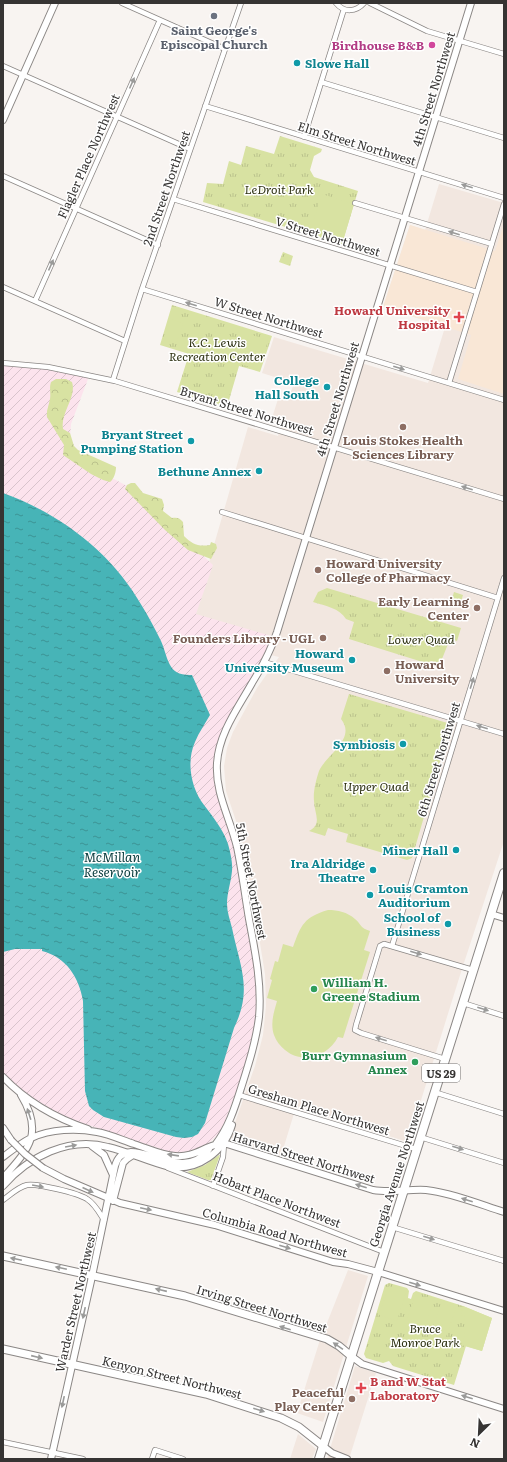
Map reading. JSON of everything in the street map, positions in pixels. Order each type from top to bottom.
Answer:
[{"type":"highway","name":"Georgia Avenue Northwest","points":[[318,1459],[504,873]]},
{"type":"main road","points":[[3,120],[55,3]]},
{"type":"main road","name":"4th Street Northwest","points":[[264,662],[277,632],[471,3]]},
{"type":"main road","name":"5th Street Northwest","points":[[125,1152],[135,1152],[169,1162],[184,1163],[201,1158],[226,1130],[233,1114],[252,1051],[259,1010],[259,986],[256,960],[241,868],[233,833],[219,792],[217,763],[220,744],[227,727],[264,662]]},
{"type":"main road","points":[[491,914],[504,918]]},
{"type":"main road","points":[[3,1077],[37,1106],[58,1117],[160,1153],[176,1156],[194,1154],[212,1146]]},
{"type":"main road","points":[[3,1178],[23,1155],[31,1138],[31,1116],[18,1091]]},
{"type":"main road","name":"5th Street Northwest","points":[[224,1144],[231,1126],[233,1114]]},
{"type":"main road","name":"Columbia Road Northwest","points":[[3,1128],[11,1140],[25,1154],[43,1168],[57,1176],[111,1200],[223,1227],[333,1262],[348,1264],[378,1272],[504,1311]]},
{"type":"main road","points":[[3,1156],[31,1138],[43,1134],[59,1130],[97,1132]]},
{"type":"main road","points":[[87,1144],[98,1149],[104,1155],[113,1174]]},
{"type":"main road","name":"Hobart Place Northwest","points":[[3,1186],[17,1172],[45,1154],[71,1145],[87,1144],[104,1146],[163,1165],[180,1168],[197,1164],[210,1157],[224,1144]]},
{"type":"main road","name":"Harvard Street Northwest","points":[[212,1146],[224,1144],[232,1145],[371,1189],[384,1191],[421,1190],[439,1192],[504,1212]]},
{"type":"main road","name":"Warder Street Northwest","points":[[111,1200],[113,1174],[117,1159],[125,1152]]},
{"type":"main road","name":"Warder Street Northwest","points":[[52,1456],[104,1220],[123,1163],[133,1155]]},
{"type":"main road","name":"Irving Street Northwest","points":[[3,1256],[193,1298],[296,1331],[327,1339],[342,1348],[362,1364],[504,1409]]},
{"type":"main road","name":"Kenyon Street Northwest","points":[[3,1349],[206,1394],[276,1415],[299,1427],[332,1453],[347,1459]]},
{"type":"street","points":[[122,3],[225,49]]},
{"type":"street","name":"2nd Street Northwest","points":[[113,380],[142,289],[241,3]]},
{"type":"street","points":[[336,3],[344,9],[356,10],[364,3]]},
{"type":"street","points":[[370,3],[422,29],[504,54]]},
{"type":"street","points":[[304,137],[344,9]]},
{"type":"street","name":"Flagler Place Northwest","points":[[35,301],[160,20]]},
{"type":"street","points":[[3,66],[190,149]]},
{"type":"street","points":[[321,82],[504,138]]},
{"type":"street","name":"Elm Street Northwest","points":[[205,106],[504,198]]},
{"type":"street","points":[[3,176],[158,245]]},
{"type":"street","name":"V Street Northwest","points":[[173,199],[477,292]]},
{"type":"street","points":[[355,203],[492,244]]},
{"type":"street","points":[[449,383],[504,204]]},
{"type":"street","points":[[3,287],[125,341]]},
{"type":"street","name":"W Street Northwest","points":[[142,289],[504,400]]},
{"type":"street","name":"Bryant Street Northwest","points":[[3,363],[54,368],[113,380],[504,499]]},
{"type":"street","points":[[222,512],[498,598]]},
{"type":"street","name":"6th Street Northwest","points":[[392,946],[504,578]]},
{"type":"street","points":[[264,662],[504,734]]},
{"type":"street","points":[[445,1059],[357,1032],[355,1028],[375,961],[380,946],[384,944],[473,970]]},
{"type":"street","points":[[463,1003],[504,1016]]},
{"type":"street","points":[[434,1092],[504,1114]]},
{"type":"street","name":"Gresham Place Northwest","points":[[239,1094],[416,1149]]},
{"type":"street","points":[[420,1137],[504,1163]]},
{"type":"street","name":"5th Street Northwest","points":[[213,1186],[223,1155],[224,1144]]},
{"type":"street","name":"Hobart Place Northwest","points":[[163,1165],[213,1186],[384,1252]]},
{"type":"street","points":[[3,1200],[22,1187],[29,1185],[37,1186],[76,1194],[84,1198],[93,1204],[104,1220]]},
{"type":"street","points":[[392,1227],[504,1262]]},
{"type":"street","points":[[3,1442],[52,1456],[83,1459]]},
{"type":"street","points":[[152,1459],[155,1450],[183,1459]]},
{"type":"shaded area","name":"Howard University","points":[[439,184],[504,203],[504,841],[408,1142],[296,1107],[281,1156],[232,1140],[232,1131],[255,1066],[263,1035],[266,1006],[265,974],[245,851],[226,791],[224,766],[227,748],[233,732],[257,688],[279,657],[188,635],[248,427],[278,436],[282,424],[271,421],[278,399],[288,401],[294,383],[262,373],[274,337],[428,383],[445,327],[383,307],[410,225],[425,230]]},
{"type":"shaded area","name":"Howard University Hospital","points":[[504,224],[504,394],[458,379],[471,335],[383,307],[410,225],[495,251]]},
{"type":"shaded area","name":"McMillan Reservoir","points":[[26,364],[85,374],[88,379],[71,424],[69,450],[93,468],[131,488],[213,565],[196,614],[275,637],[227,727],[217,772],[234,838],[258,973],[259,1009],[253,1048],[219,1133],[204,1148],[192,1151],[172,1153],[67,1118],[18,1091],[3,1072],[3,365]]},
{"type":"shaded area","points":[[348,1270],[368,1276],[323,1422],[297,1413],[319,1343]]},
{"type":"shaded area","points":[[355,1366],[376,1373],[349,1459],[327,1459]]},
{"type":"shaded area","points":[[298,1434],[316,1449],[312,1459],[290,1459]]},
{"type":"green space","name":"LeDroit Park","points":[[280,136],[322,149],[321,152],[314,156],[310,170],[314,177],[358,191],[342,244],[203,202],[207,183],[223,184],[229,161],[241,165],[246,146],[274,154]]},
{"type":"green space","points":[[322,194],[354,204],[342,244],[309,234]]},
{"type":"green space","points":[[283,252],[293,256],[290,266],[279,262]]},
{"type":"green space","name":"K.C. Lewis Recreation Center","points":[[172,305],[272,336],[260,372],[239,366],[227,407],[177,392],[189,354],[160,345]]},
{"type":"green space","points":[[170,319],[183,323],[176,344],[164,340]]},
{"type":"green space","points":[[213,331],[238,339],[232,360],[220,360],[213,354],[211,343]]},
{"type":"green space","points":[[249,334],[268,340],[260,370],[240,364]]},
{"type":"green space","points":[[56,379],[66,379],[72,382],[73,388],[71,399],[64,417],[63,429],[70,433],[74,446],[78,450],[116,467],[113,479],[110,482],[91,474],[63,455],[64,445],[47,417],[50,384]]},
{"type":"green space","points":[[135,483],[143,493],[162,499],[164,505],[163,511],[172,518],[178,518],[183,522],[184,536],[190,541],[202,546],[210,545],[211,542],[216,544],[217,548],[211,559],[188,550],[165,530],[125,489],[127,485]]},
{"type":"green space","name":"Lower Quad","points":[[327,588],[461,628],[457,641],[450,639],[440,664],[431,661],[429,664],[349,639],[354,622],[346,619],[336,610],[313,602],[318,592]]},
{"type":"green space","points":[[454,592],[463,595],[460,605],[451,602]]},
{"type":"green space","name":"Upper Quad","points":[[349,694],[451,724],[412,858],[407,860],[346,842],[348,834],[328,828],[325,836],[309,831],[316,825],[317,822],[314,794],[319,771],[343,740],[345,726],[341,719]]},
{"type":"green space","name":"William H. Greene Stadium","points":[[328,910],[346,913],[370,931],[364,950],[370,952],[343,1038],[338,1037],[334,1044],[322,1053],[314,1056],[299,1057],[292,1055],[283,1048],[274,1035],[272,1022],[277,1001],[267,998],[272,980],[270,979],[275,961],[278,962],[283,944],[293,947],[298,933],[304,923],[308,919]]},
{"type":"green space","points":[[219,1155],[211,1180],[187,1172],[205,1165]]},
{"type":"green space","name":"Bruce Monroe Park","points":[[389,1283],[407,1288],[409,1291],[408,1298],[411,1299],[413,1293],[416,1291],[463,1306],[492,1318],[482,1351],[466,1346],[454,1385],[393,1366],[389,1361],[383,1363],[366,1358],[364,1354],[385,1285]]},
{"type":"green space","points":[[389,1286],[406,1292],[397,1321],[379,1315]]},
{"type":"green space","points":[[415,1295],[434,1301],[424,1329],[406,1323]]},
{"type":"green space","points":[[441,1303],[456,1308],[446,1337],[431,1333]]},
{"type":"green space","points":[[463,1306],[492,1318],[482,1351],[461,1345],[464,1337],[465,1316],[461,1315]]},
{"type":"water","name":"McMillan Reservoir","points":[[3,493],[45,512],[65,524],[100,552],[116,569],[130,587],[147,614],[161,641],[170,665],[178,673],[192,675],[210,715],[198,735],[192,750],[190,766],[191,775],[196,791],[204,805],[221,828],[230,850],[232,868],[227,907],[241,966],[244,990],[240,1014],[234,1028],[205,1123],[198,1134],[192,1137],[176,1137],[104,1117],[93,1110],[89,1106],[85,1091],[83,1001],[75,976],[58,958],[42,951],[42,949],[15,949],[3,952]]},
{"type":"place","name":"Saint George's Episcopal Church","points":[[214,16]]},
{"type":"place","name":"Birdhouse B&B","points":[[432,45]]},
{"type":"place","name":"Slowe Hall","points":[[297,63]]},
{"type":"place","name":"Howard University Hospital","points":[[459,317]]},
{"type":"place","name":"College Hall South","points":[[327,387]]},
{"type":"place","name":"Louis Stokes Health Sciences Library","points":[[403,427]]},
{"type":"place","name":"Bryant Street Pumping Station","points":[[191,441]]},
{"type":"place","name":"Bethune Annex","points":[[259,471]]},
{"type":"place","name":"Howard University College of Pharmacy","points":[[318,570]]},
{"type":"place","name":"Early Learning Center","points":[[477,608]]},
{"type":"place","name":"Founders Library - UGL","points":[[323,638]]},
{"type":"place","name":"Howard University Museum","points":[[352,660]]},
{"type":"place","name":"Howard University","points":[[387,671]]},
{"type":"place","name":"Symbiosis","points":[[403,744]]},
{"type":"place","name":"Miner Hall","points":[[456,850]]},
{"type":"place","name":"Ira Aldridge Theatre","points":[[373,870]]},
{"type":"place","name":"Louis Cramton Auditorium","points":[[370,895]]},
{"type":"place","name":"School of Business","points":[[448,924]]},
{"type":"place","name":"William H. Greene Stadium","points":[[314,989]]},
{"type":"place","name":"Burr Gymnasium Annex","points":[[415,1062]]},
{"type":"place","name":"B and W Stat Laboratory","points":[[361,1388]]},
{"type":"place","name":"Peaceful Play Center","points":[[352,1399]]}]
